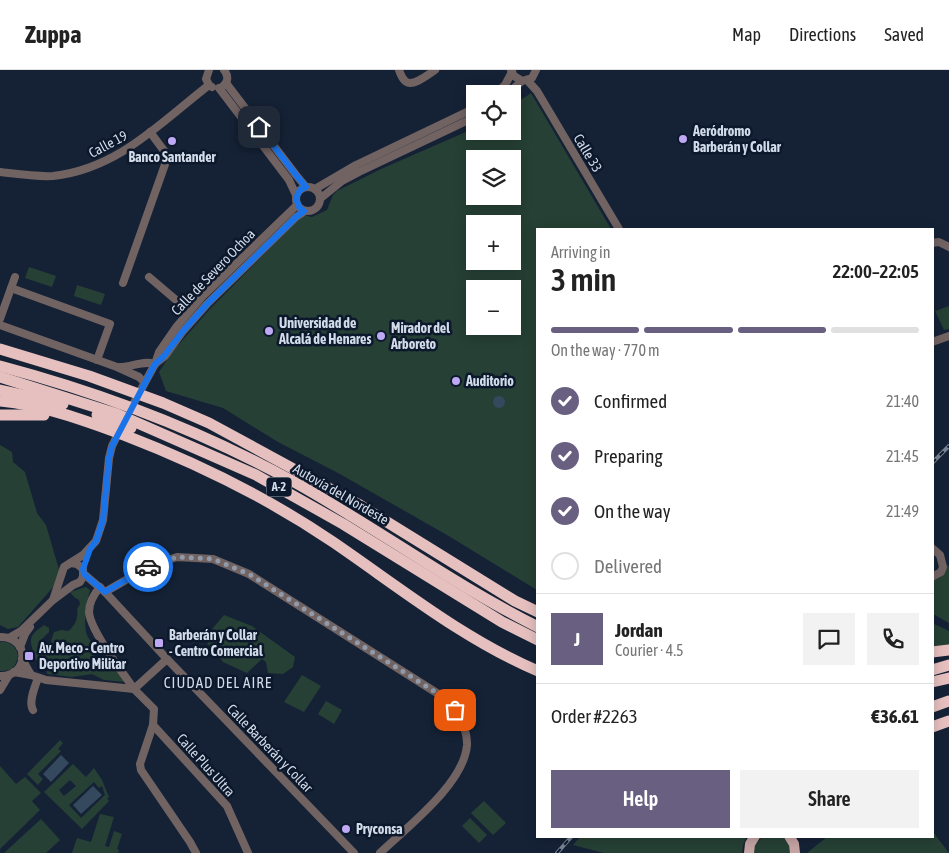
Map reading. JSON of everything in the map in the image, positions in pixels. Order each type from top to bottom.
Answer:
[{"type":"highway","points":[[0,349],[89,376],[209,423],[358,504],[536,611]]},
{"type":"highway","points":[[0,360],[105,393],[121,404]]},
{"type":"highway","name":"A-2","points":[[0,366],[121,404]]},
{"type":"highway","name":"A-2","points":[[0,377],[117,414],[223,459],[281,488],[502,622],[536,639]]},
{"type":"highway","points":[[0,390],[56,402],[223,459]]},
{"type":"highway","points":[[0,401],[58,413],[95,424],[165,451],[240,486],[330,540],[512,663],[536,674]]},
{"type":"highway","name":"Autovía del Nordeste","points":[[121,404],[161,419],[219,445],[294,482],[509,613],[536,624]]},
{"type":"highway","points":[[0,415],[51,416],[95,424]]},
{"type":"highway","points":[[490,647],[536,670]]},
{"type":"highway","points":[[934,652],[949,650]]},
{"type":"highway","points":[[934,669],[949,665]]},
{"type":"highway","points":[[934,682],[949,678]]},
{"type":"highway","points":[[934,706],[949,701]]},
{"type":"highway","points":[[934,726],[949,721]]},
{"type":"main road","points":[[748,853],[754,838]]},
{"type":"main road","points":[[790,838],[795,853]]},
{"type":"street","points":[[209,70],[206,76],[209,85],[219,88],[226,83]]},
{"type":"street","points":[[399,70],[405,82],[409,83],[415,82],[435,70]]},
{"type":"street","points":[[227,71],[226,83],[306,187]]},
{"type":"street","points":[[505,85],[512,71]]},
{"type":"street","name":"Calle 33","points":[[512,71],[518,79],[525,80],[537,91],[618,228]]},
{"type":"street","points":[[519,85],[536,72]]},
{"type":"street","name":"Calle 33","points":[[536,72],[537,91]]},
{"type":"street","name":"Calle 19","points":[[0,172],[52,176],[76,172],[102,163],[124,152],[209,85]]},
{"type":"street","points":[[219,88],[289,180],[296,195],[297,205],[304,211],[311,212],[320,205],[321,198],[316,189]]},
{"type":"street","points":[[296,195],[306,187],[316,189],[356,165],[466,112]]},
{"type":"street","points":[[321,198],[342,181],[359,172],[466,121]]},
{"type":"street","points":[[123,283],[168,156],[150,132]]},
{"type":"street","name":"Calle de Severo Ochoa","points":[[152,363],[189,311],[297,205]]},
{"type":"street","name":"Calle de Severo Ochoa","points":[[62,576],[64,567],[90,549],[96,541],[103,520],[109,458],[112,446],[141,382],[139,371],[164,356],[207,304],[304,211]]},
{"type":"street","points":[[934,243],[939,242],[949,247]]},
{"type":"street","points":[[0,319],[15,277]]},
{"type":"street","points":[[149,278],[189,311]]},
{"type":"street","points":[[11,288],[110,324],[97,360]]},
{"type":"street","points":[[0,326],[117,367],[141,382]]},
{"type":"street","points":[[934,341],[949,336]]},
{"type":"street","points":[[117,367],[152,363]]},
{"type":"street","name":"Calle de Severo Ochoa","points":[[80,577],[90,549]]},
{"type":"street","points":[[934,550],[940,555],[944,567],[941,572],[934,576]]},
{"type":"street","points":[[196,853],[141,770],[140,764],[152,725],[154,709],[134,689],[100,637],[89,612],[95,593],[100,587],[152,565],[177,557],[213,559],[249,574],[440,695],[455,710],[465,731],[467,744],[464,759],[450,785],[380,853]]},
{"type":"street","points":[[72,563],[77,564],[80,577]]},
{"type":"street","points":[[62,576],[65,582],[80,577],[100,587]]},
{"type":"street","points":[[53,600],[62,576]]},
{"type":"street","points":[[9,638],[37,617],[53,600],[80,577]]},
{"type":"street","name":"Calle Barberán y Collar","points":[[100,587],[167,660],[354,853]]},
{"type":"street","points":[[0,690],[20,667],[22,659],[20,647],[25,634],[37,617]]},
{"type":"street","points":[[0,637],[9,638],[20,647]]},
{"type":"street","points":[[22,659],[35,676],[30,707],[33,710]]},
{"type":"street","points":[[0,676],[12,674],[35,676],[134,689],[167,660]]},
{"type":"street","name":"Calle Plus Ultra","points":[[152,725],[227,806],[248,853]]},
{"type":"green space","points":[[531,93],[610,228],[536,228],[536,589],[447,535],[338,473],[278,442],[223,408],[166,391],[159,372],[173,351],[209,310],[303,215],[312,217],[327,210],[333,195],[337,191],[381,169],[466,132],[466,140],[521,140],[521,100]]},
{"type":"green space","points":[[29,267],[56,276],[52,287],[25,278]]},
{"type":"green space","points":[[77,285],[105,294],[101,305],[74,296]]},
{"type":"green space","points":[[949,306],[949,329],[944,330],[935,311]]},
{"type":"green space","points":[[0,445],[12,452],[13,462],[25,472],[37,513],[46,525],[60,573],[55,585],[18,627],[8,629],[0,625]]},
{"type":"green space","points":[[947,565],[949,566],[949,623],[934,615],[934,580],[945,571]]},
{"type":"green space","points":[[86,587],[90,590],[85,625],[87,635],[96,650],[94,660],[99,661],[106,658],[121,675],[124,682],[104,680],[92,674],[72,677],[47,674],[47,664],[36,660],[31,643],[34,633],[44,625],[49,628],[49,632],[40,641],[46,652],[53,647],[51,641],[54,632],[68,631],[73,627],[77,618],[79,600],[70,592]]},
{"type":"green space","points":[[224,615],[252,626],[295,657],[293,667],[283,674],[268,673],[266,662],[262,659],[247,673],[223,662],[207,643],[213,628]]},
{"type":"green space","points":[[934,624],[949,631],[949,648],[934,650]]},
{"type":"green space","points":[[0,642],[7,642],[12,645],[18,655],[15,665],[10,669],[0,671]]},
{"type":"green space","points":[[302,675],[321,686],[304,712],[284,702]]},
{"type":"green space","points":[[326,701],[342,710],[334,724],[318,714]]},
{"type":"green space","points":[[60,740],[63,743],[58,749],[61,751],[38,774],[43,779],[38,785],[27,774]]},
{"type":"green space","points":[[73,764],[86,777],[94,768],[102,780],[109,801],[82,829],[44,792]],"holes":[[[70,780],[76,786],[64,796],[59,790]],[[94,782],[99,788],[102,786],[105,795],[81,818],[69,805]]]},
{"type":"green space","points":[[0,766],[16,784],[25,777],[41,793],[32,801],[40,810],[0,849]]},
{"type":"green space","points":[[484,801],[506,823],[493,835],[471,813]]},
{"type":"green space","points":[[100,814],[114,817],[105,846],[109,847],[114,831],[122,834],[117,849],[119,850],[118,853],[72,853],[77,838],[91,842]]},
{"type":"green space","points":[[470,818],[487,835],[479,843],[462,826]]},
{"type":"green space","points":[[41,819],[60,840],[46,853],[4,853]]},
{"type":"green space","points":[[934,833],[949,853],[807,853],[826,838],[934,838]]},
{"type":"green space","points":[[579,838],[746,838],[742,853],[604,853],[573,845]]},
{"type":"green space","points":[[761,838],[784,838],[790,845],[791,853],[753,853],[754,846]]},
{"type":"water","points":[[497,396],[501,396],[505,402],[501,408],[497,408],[493,404],[493,400]]},
{"type":"water","points":[[61,755],[69,763],[51,782],[43,774]]},
{"type":"water","points":[[93,786],[102,795],[81,814],[73,805]]},
{"type":"railway","points":[[934,461],[949,446]]},
{"type":"railway","points":[[557,853],[570,838]]},
{"type":"way so far","points":[[148,567],[177,557],[213,559],[249,574],[440,695],[455,710]]},
{"type":"place","name":"Aeródromo Barberán y Collar","points":[[683,139]]},
{"type":"place","name":"Banco Santander","points":[[172,141]]},
{"type":"place","name":"Universidad de Alcalá de Henares","points":[[269,331]]},
{"type":"place","name":"Mirador del Arboreto","points":[[381,336]]},
{"type":"place","name":"Auditorio","points":[[456,381]]},
{"type":"place","name":"Barberán y Collar - Centro Comercial","points":[[159,643]]},
{"type":"place","name":"Av. Meco - Centro Deportivo Militar","points":[[29,656]]},
{"type":"place","name":"Pryconsa","points":[[346,829]]},
{"type":"district","name":"CIUDAD DEL AIRE","points":[[218,682]]},
{"type":"route","points":[[148,567],[105,592],[84,574],[83,569],[103,520],[109,458],[112,446],[155,364],[164,356],[207,304],[304,211],[296,202],[296,195],[306,187],[259,127]]}]
